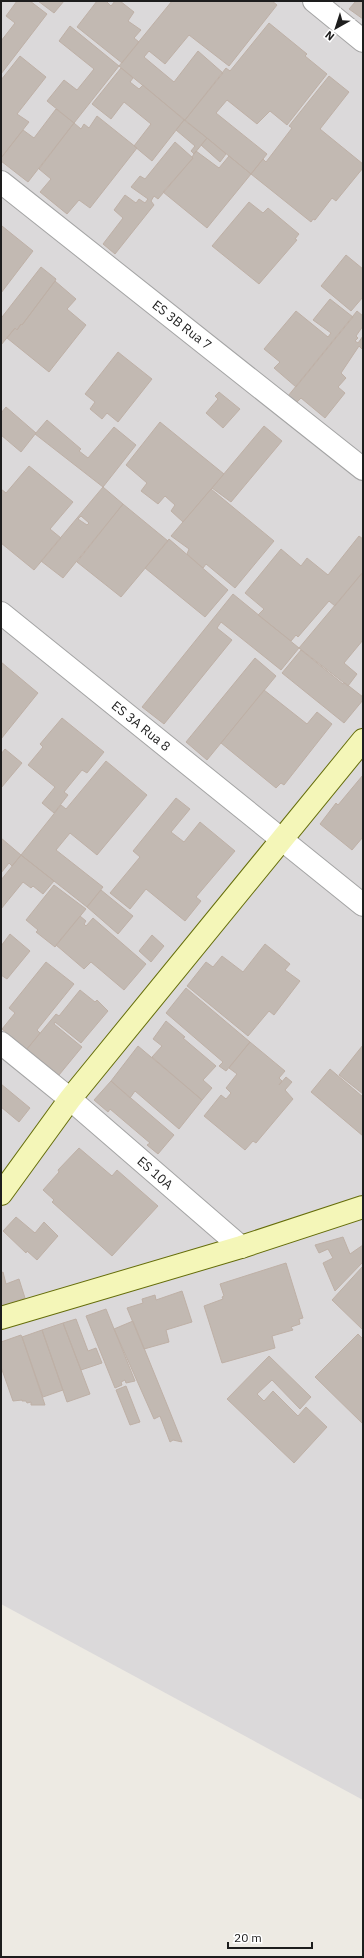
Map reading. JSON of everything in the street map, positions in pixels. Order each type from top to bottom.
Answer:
[{"type":"street","points":[[314,1],[363,41]]},
{"type":"street","name":"ES 3B Rua 7","points":[[1,182],[363,469]]},
{"type":"street","name":"ES 3A Rua 8","points":[[1,613],[363,905]]},
{"type":"street","points":[[1,1194],[70,1099],[363,740]]},
{"type":"street","name":"ES 10A","points":[[1,1043],[70,1099],[241,1247]]},
{"type":"street","points":[[1,1318],[241,1247],[363,1207]]},
{"type":"shaded area","points":[[1,1],[363,1],[363,1800],[1,1604]]},
{"type":"building","points":[[17,1],[30,1],[47,14],[1,74],[1,41],[15,23],[6,16]]},
{"type":"building","points":[[38,1],[64,1],[54,13]]},
{"type":"building","points":[[97,1],[106,1],[111,6],[115,1],[120,1],[134,12],[128,21],[141,30],[134,38],[139,42],[122,63],[77,27]]},
{"type":"building","points":[[172,1],[272,1],[277,5],[229,66],[189,35],[165,64],[149,51],[144,57],[174,82],[198,51],[223,73],[185,120],[119,66]]},
{"type":"building","points":[[356,1],[363,1],[363,19],[349,9]]},
{"type":"building","points":[[269,23],[307,54],[305,56],[327,74],[287,125],[270,111],[257,124],[227,100],[216,113],[267,154],[251,174],[185,120],[226,68],[230,71]]},
{"type":"building","points":[[70,26],[119,66],[74,123],[47,101],[64,80],[77,90],[94,69],[59,41]]},
{"type":"building","points":[[20,56],[46,77],[17,114],[29,122],[1,158],[1,80]]},
{"type":"building","points":[[121,68],[133,78],[130,82],[139,89],[143,85],[184,120],[152,161],[134,146],[151,124],[124,102],[111,119],[92,104]]},
{"type":"building","points":[[329,76],[349,92],[320,129],[363,164],[363,168],[336,201],[332,198],[315,220],[313,219],[311,222],[251,174],[263,159],[266,162],[292,128],[289,126]]},
{"type":"building","points":[[56,109],[74,123],[28,182],[1,161],[1,158],[23,130],[34,138]]},
{"type":"building","points":[[97,116],[137,148],[90,208],[79,200],[67,214],[40,192],[51,179],[39,169],[74,123],[81,129],[84,124],[89,128]]},
{"type":"building","points":[[184,120],[207,138],[194,154],[191,151],[195,146],[176,130]]},
{"type":"building","points":[[207,138],[226,154],[220,162],[201,145]]},
{"type":"building","points":[[175,142],[193,158],[158,199],[154,196],[151,201],[154,205],[115,254],[103,244],[123,218],[114,210],[125,195],[136,203],[139,199],[145,203],[148,199],[131,187],[140,176],[145,179]]},
{"type":"building","points":[[196,151],[219,168],[229,156],[251,174],[207,228],[163,192],[193,158],[192,157]]},
{"type":"building","points":[[249,202],[263,213],[268,208],[299,234],[295,239],[297,240],[259,284],[212,246]]},
{"type":"building","points":[[2,226],[33,251],[1,293],[1,227]]},
{"type":"building","points":[[346,255],[363,269],[363,297],[351,311],[321,286]]},
{"type":"building","points":[[41,267],[56,279],[55,281],[22,325],[21,324],[17,330],[15,328],[1,345],[1,316],[2,317]]},
{"type":"building","points":[[55,281],[76,299],[67,309],[86,325],[49,372],[7,338],[15,328],[17,330],[21,324],[22,325]]},
{"type":"building","points":[[330,299],[353,317],[296,387],[274,368],[280,362],[264,349],[296,311],[328,337],[331,333],[313,320]]},
{"type":"building","points":[[357,311],[363,316],[363,326],[356,336],[358,338],[355,341],[358,343],[363,336],[363,350],[359,346],[341,373],[346,378],[338,387],[345,393],[325,418],[301,398],[297,402],[288,396]]},
{"type":"building","points":[[118,352],[152,379],[118,422],[107,413],[102,419],[90,409],[95,402],[85,394]]},
{"type":"building","points":[[219,392],[240,409],[223,428],[206,413],[218,399],[215,396]]},
{"type":"building","points":[[6,407],[36,433],[21,452],[1,435],[1,413]]},
{"type":"building","points":[[47,420],[81,449],[79,451],[88,458],[114,427],[136,445],[103,487],[35,434]]},
{"type":"building","points":[[160,422],[224,474],[183,522],[171,511],[175,505],[165,496],[158,504],[141,491],[147,483],[126,465]]},
{"type":"building","points":[[264,426],[282,441],[231,502],[212,488]]},
{"type":"building","points":[[29,466],[73,502],[50,529],[61,538],[34,570],[1,543],[1,489],[6,493]]},
{"type":"building","points":[[103,487],[123,504],[63,578],[41,561]],"holes":[[[81,516],[89,523],[87,525],[78,519]]]},
{"type":"building","points":[[211,489],[274,541],[235,588],[206,564],[203,568],[187,554],[189,549],[171,536]]},
{"type":"building","points":[[123,504],[168,541],[121,597],[77,562]]},
{"type":"building","points":[[359,536],[363,539],[363,572],[335,606],[329,601],[298,637],[296,635],[291,641],[258,615],[264,609],[245,593],[281,549],[301,566],[307,558],[328,575]]},
{"type":"building","points":[[169,539],[228,590],[205,617],[145,568]]},
{"type":"building","points":[[362,573],[363,640],[344,663],[357,674],[348,686],[299,648]]},
{"type":"building","points":[[233,594],[299,648],[281,670],[221,622],[217,628],[232,640],[164,724],[142,707]]},
{"type":"building","points":[[301,650],[343,684],[345,683],[363,697],[363,700],[344,723],[282,673]]},
{"type":"building","points":[[255,658],[276,676],[207,760],[186,742]]},
{"type":"building","points":[[1,662],[38,693],[1,739]]},
{"type":"building","points":[[264,690],[307,724],[317,712],[332,724],[284,785],[281,783],[276,788],[221,743]]},
{"type":"building","points":[[62,718],[104,752],[87,773],[82,770],[64,792],[68,795],[54,813],[42,803],[55,787],[28,765],[43,747],[40,744]]},
{"type":"building","points":[[5,749],[22,763],[1,788],[1,754]]},
{"type":"building","points":[[106,761],[147,795],[97,855],[70,833],[56,850],[103,887],[87,907],[21,855],[61,805],[66,809]]},
{"type":"building","points":[[363,775],[363,837],[352,850],[320,824],[336,803],[338,805]]},
{"type":"building","points":[[176,798],[190,809],[171,832],[184,842],[200,822],[235,851],[196,897],[201,901],[185,921],[146,889],[130,909],[110,893],[140,857],[133,851]]},
{"type":"building","points":[[1,838],[21,855],[12,866],[9,863],[1,873]]},
{"type":"building","points":[[21,855],[54,881],[43,894],[33,886],[31,888],[23,882],[1,909],[1,880]]},
{"type":"building","points":[[54,885],[86,909],[55,947],[36,932],[38,930],[26,920]]},
{"type":"building","points":[[101,890],[133,916],[118,934],[87,907]]},
{"type":"building","points":[[80,916],[86,921],[84,924],[86,926],[93,918],[146,964],[124,990],[91,962],[84,969],[56,945]]},
{"type":"building","points":[[10,934],[30,951],[7,979],[1,975],[1,946]]},
{"type":"building","points":[[152,935],[164,946],[151,962],[139,951]]},
{"type":"building","points":[[265,944],[290,964],[285,970],[300,981],[274,1015],[269,1011],[248,1036],[187,986],[206,962],[213,967],[222,956],[243,972]]},
{"type":"building","points":[[46,962],[74,984],[37,1030],[40,1033],[27,1049],[2,1029],[15,1013],[9,1008]]},
{"type":"building","points":[[186,988],[250,1042],[226,1071],[219,1066],[223,1062],[166,1013]]},
{"type":"building","points":[[80,990],[95,1002],[97,1000],[108,1011],[81,1043],[55,1022],[54,1024],[82,1047],[59,1075],[27,1049],[56,1014],[59,1016]]},
{"type":"building","points":[[166,1021],[185,1037],[183,1038],[216,1066],[203,1080],[212,1088],[202,1100],[152,1057],[162,1046],[153,1039]]},
{"type":"building","points":[[250,1042],[285,1071],[279,1078],[282,1081],[279,1085],[286,1077],[292,1082],[285,1090],[293,1099],[256,1143],[253,1141],[245,1150],[204,1116],[221,1095],[226,1099],[231,1093],[226,1088],[237,1074],[229,1068]]},
{"type":"building","points":[[363,1045],[363,1094],[339,1075]]},
{"type":"building","points":[[138,1046],[202,1100],[179,1129],[135,1091],[130,1098],[111,1081]]},
{"type":"building","points":[[330,1069],[363,1097],[363,1136],[311,1092]]},
{"type":"building","points":[[111,1081],[174,1135],[158,1154],[147,1145],[150,1143],[110,1109],[108,1112],[94,1100]]},
{"type":"building","points":[[1,1084],[30,1108],[19,1122],[1,1107]]},
{"type":"building","points":[[79,1148],[112,1176],[117,1170],[158,1206],[112,1256],[52,1202],[54,1200],[43,1190],[59,1172],[58,1170]]},
{"type":"building","points":[[16,1217],[35,1233],[44,1222],[58,1236],[37,1260],[27,1251],[26,1253],[3,1231]]},
{"type":"building","points":[[343,1237],[350,1254],[363,1245],[363,1262],[335,1291],[323,1263],[333,1258],[328,1249],[319,1253],[315,1245]]},
{"type":"building","points":[[286,1263],[303,1318],[299,1319],[300,1324],[291,1327],[293,1330],[272,1336],[275,1348],[222,1363],[204,1306],[223,1299],[222,1297],[224,1296],[220,1284]]},
{"type":"building","points":[[363,1266],[363,1330],[332,1300]]},
{"type":"building","points":[[3,1272],[6,1284],[19,1279],[25,1298],[1,1306],[1,1273]]},
{"type":"building","points":[[182,1291],[192,1322],[166,1330],[169,1342],[144,1349],[127,1308],[143,1303],[142,1299],[155,1295],[156,1300]]},
{"type":"building","points":[[106,1309],[135,1381],[126,1383],[125,1380],[121,1382],[122,1385],[115,1388],[86,1316]]},
{"type":"building","points":[[76,1319],[88,1351],[96,1348],[102,1363],[81,1370],[63,1323]]},
{"type":"building","points":[[133,1321],[182,1442],[173,1440],[170,1442],[160,1416],[154,1419],[114,1329]]},
{"type":"building","points":[[63,1323],[90,1394],[67,1402],[42,1330]]},
{"type":"building","points":[[42,1330],[63,1390],[43,1397],[22,1337]]},
{"type":"building","points":[[358,1334],[363,1339],[363,1424],[315,1377]]},
{"type":"building","points":[[21,1335],[45,1405],[31,1405],[31,1402],[27,1403],[26,1401],[22,1400],[13,1401],[1,1367],[1,1342]]},
{"type":"building","points":[[269,1356],[311,1397],[300,1409],[272,1380],[257,1394],[264,1401],[273,1391],[298,1416],[306,1407],[327,1427],[294,1463],[227,1399]]},
{"type":"building","points":[[126,1386],[140,1422],[130,1425],[116,1390]]}]
